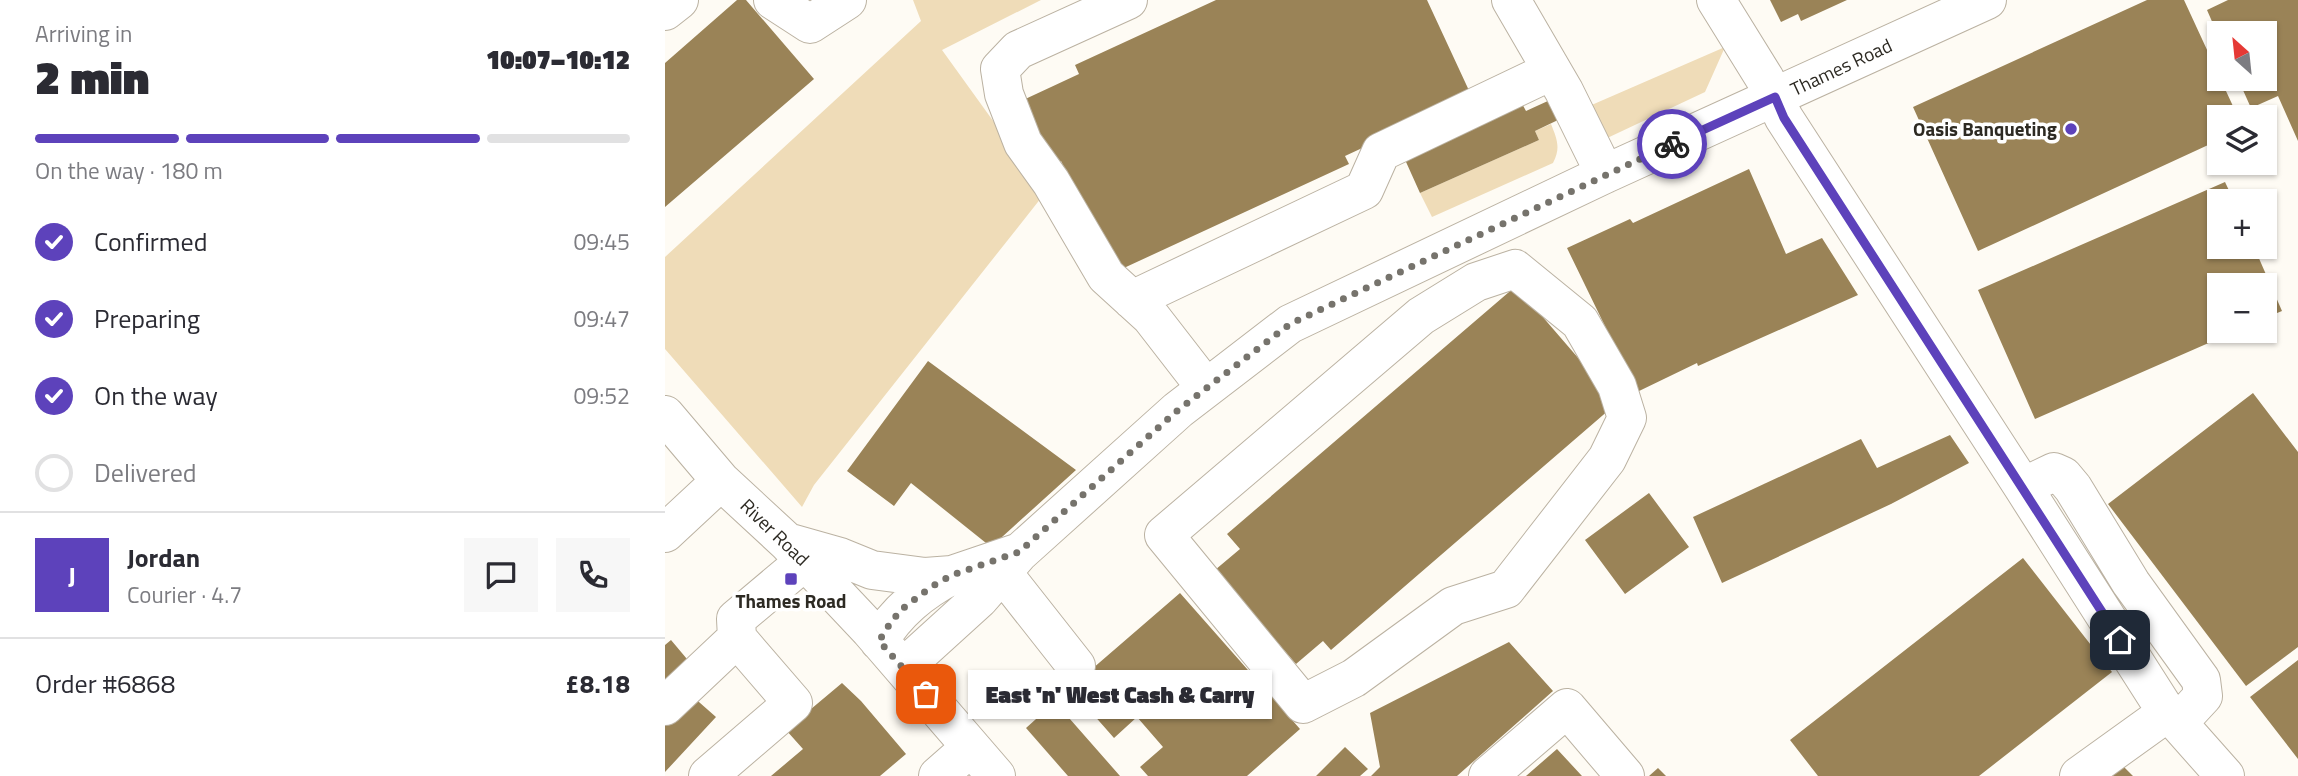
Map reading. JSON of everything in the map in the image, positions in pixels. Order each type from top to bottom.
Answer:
[{"type":"street","points":[[665,11],[679,0]]},
{"type":"street","points":[[773,0],[810,24],[847,0]]},
{"type":"street","points":[[1128,0],[1018,50],[1000,69],[1004,94],[1023,143],[1051,182],[1106,276],[1151,317],[1206,388]]},
{"type":"street","points":[[1511,0],[1552,71],[1605,174]]},
{"type":"street","points":[[1716,0],[1775,97],[1791,130],[2023,487],[2054,472],[2063,476],[2131,583],[2201,680],[2203,696],[2173,718],[2079,776]]},
{"type":"street","name":"Thames Road","points":[[891,654],[979,599],[1011,562],[1178,410],[1290,324],[1605,174],[1987,0]]},
{"type":"street","points":[[1132,300],[1364,190],[1381,152],[1552,71]]},
{"type":"street","points":[[1515,269],[1580,322],[1618,386],[1627,418],[1607,459],[1506,589],[1453,606],[1354,678],[1303,704],[1164,536],[1421,316],[1476,282],[1515,269]]},
{"type":"street","name":"River Road","points":[[665,415],[721,481],[796,552],[891,654],[996,776]]},
{"type":"street","points":[[665,533],[721,481]]},
{"type":"street","points":[[708,776],[793,703],[737,638],[736,619],[796,552],[840,557],[872,570],[925,578],[1011,562],[1076,666]]},
{"type":"street","points":[[891,654],[891,622],[902,609],[952,575]]},
{"type":"street","points":[[665,706],[737,638]]},
{"type":"street","points":[[1488,776],[1567,708],[1625,776]]},
{"type":"street","points":[[2173,718],[2225,776]]},
{"type":"street","points":[[938,776],[971,747]]},
{"type":"shaded area","points":[[913,0],[1041,0],[942,50],[1045,193],[814,485],[802,507],[665,349],[665,257],[921,21]]},
{"type":"shaded area","points":[[1725,47],[1705,92],[1603,140],[1587,107]]},
{"type":"shaded area","points":[[1551,124],[1557,144],[1553,163],[1432,217],[1420,193],[1539,140],[1535,131]]},
{"type":"building","points":[[737,0],[746,0],[814,79],[665,207],[665,63]]},
{"type":"building","points":[[1216,0],[1427,0],[1472,97],[1345,156],[1349,164],[1113,273],[1061,161],[1051,166],[1021,101],[1079,74],[1075,65]]},
{"type":"building","points":[[1770,0],[1847,0],[1801,21],[1798,14],[1781,22]]},
{"type":"building","name":"Oasis Banqueting","points":[[2147,0],[2184,0],[2207,50],[2207,91],[2226,91],[2232,105],[2207,105],[2207,146],[1978,251],[1913,107]]},
{"type":"building","points":[[2228,0],[2298,0],[2298,141],[2278,96],[2258,105],[2250,105],[2243,91],[2277,91],[2277,21],[2212,21],[2207,10]]},
{"type":"building","points":[[1520,100],[1526,111],[1550,100],[1558,120],[1535,131],[1539,140],[1420,193],[1402,153]]},
{"type":"building","points":[[1749,169],[1786,254],[1822,238],[1858,295],[1698,366],[1697,363],[1637,392],[1567,248],[1630,219],[1633,223]]},
{"type":"building","points":[[2225,182],[2228,189],[2209,189]]},
{"type":"building","points":[[2207,190],[2207,259],[2259,259],[2265,273],[2207,273],[2209,343],[2035,419],[1978,290]]},
{"type":"building","points":[[1516,286],[1617,403],[1331,650],[1323,641],[1296,664],[1215,570],[1240,549],[1227,534]]},
{"type":"building","points":[[2277,300],[2282,311],[2277,313]]},
{"type":"building","points":[[928,361],[1076,470],[991,547],[911,483],[894,506],[847,471]]},
{"type":"building","points":[[2253,393],[2298,452],[2298,647],[2246,686],[2108,504]]},
{"type":"building","points":[[1950,435],[1969,463],[1891,504],[1722,583],[1693,517],[1861,439],[1877,468]]},
{"type":"building","points":[[1649,493],[1689,547],[1625,594],[1585,540]]},
{"type":"building","points":[[2023,558],[2112,672],[1979,776],[1818,776],[1790,740]]},
{"type":"building","points":[[1180,593],[1300,729],[1247,776],[1148,776],[1140,767],[1163,747],[1137,717],[1114,738],[1070,688]]},
{"type":"building","points":[[671,640],[692,665],[665,688],[665,645]]},
{"type":"building","points":[[1509,642],[1553,691],[1457,776],[1371,776],[1380,767],[1370,713]]},
{"type":"building","points":[[2298,660],[2298,759],[2250,697]]},
{"type":"building","points":[[842,683],[906,754],[880,776],[771,776],[803,749],[786,730]]},
{"type":"building","points":[[691,695],[716,717],[665,772],[665,724]]},
{"type":"building","points":[[1055,702],[1120,776],[1068,776],[1026,728]]},
{"type":"building","points":[[1345,747],[1368,769],[1360,776],[1316,776]]},
{"type":"building","points":[[1557,749],[1582,776],[1526,776]]},
{"type":"building","points":[[2116,759],[2133,776],[2098,776]]},
{"type":"building","points":[[1658,768],[1666,776],[1649,776]]},
{"type":"way so far","points":[[926,694],[879,641],[902,609],[931,587],[952,575],[1019,552],[1178,410],[1290,324],[1672,144]]},
{"type":"place","name":"Oasis Banqueting","points":[[2071,129]]},
{"type":"place","name":"Thames Road","points":[[791,579]]},
{"type":"place","name":"East 'n' West Cash & Carry","points":[[926,694]]},
{"type":"route","points":[[1672,144],[1775,97],[1784,118],[2120,640]]}]
